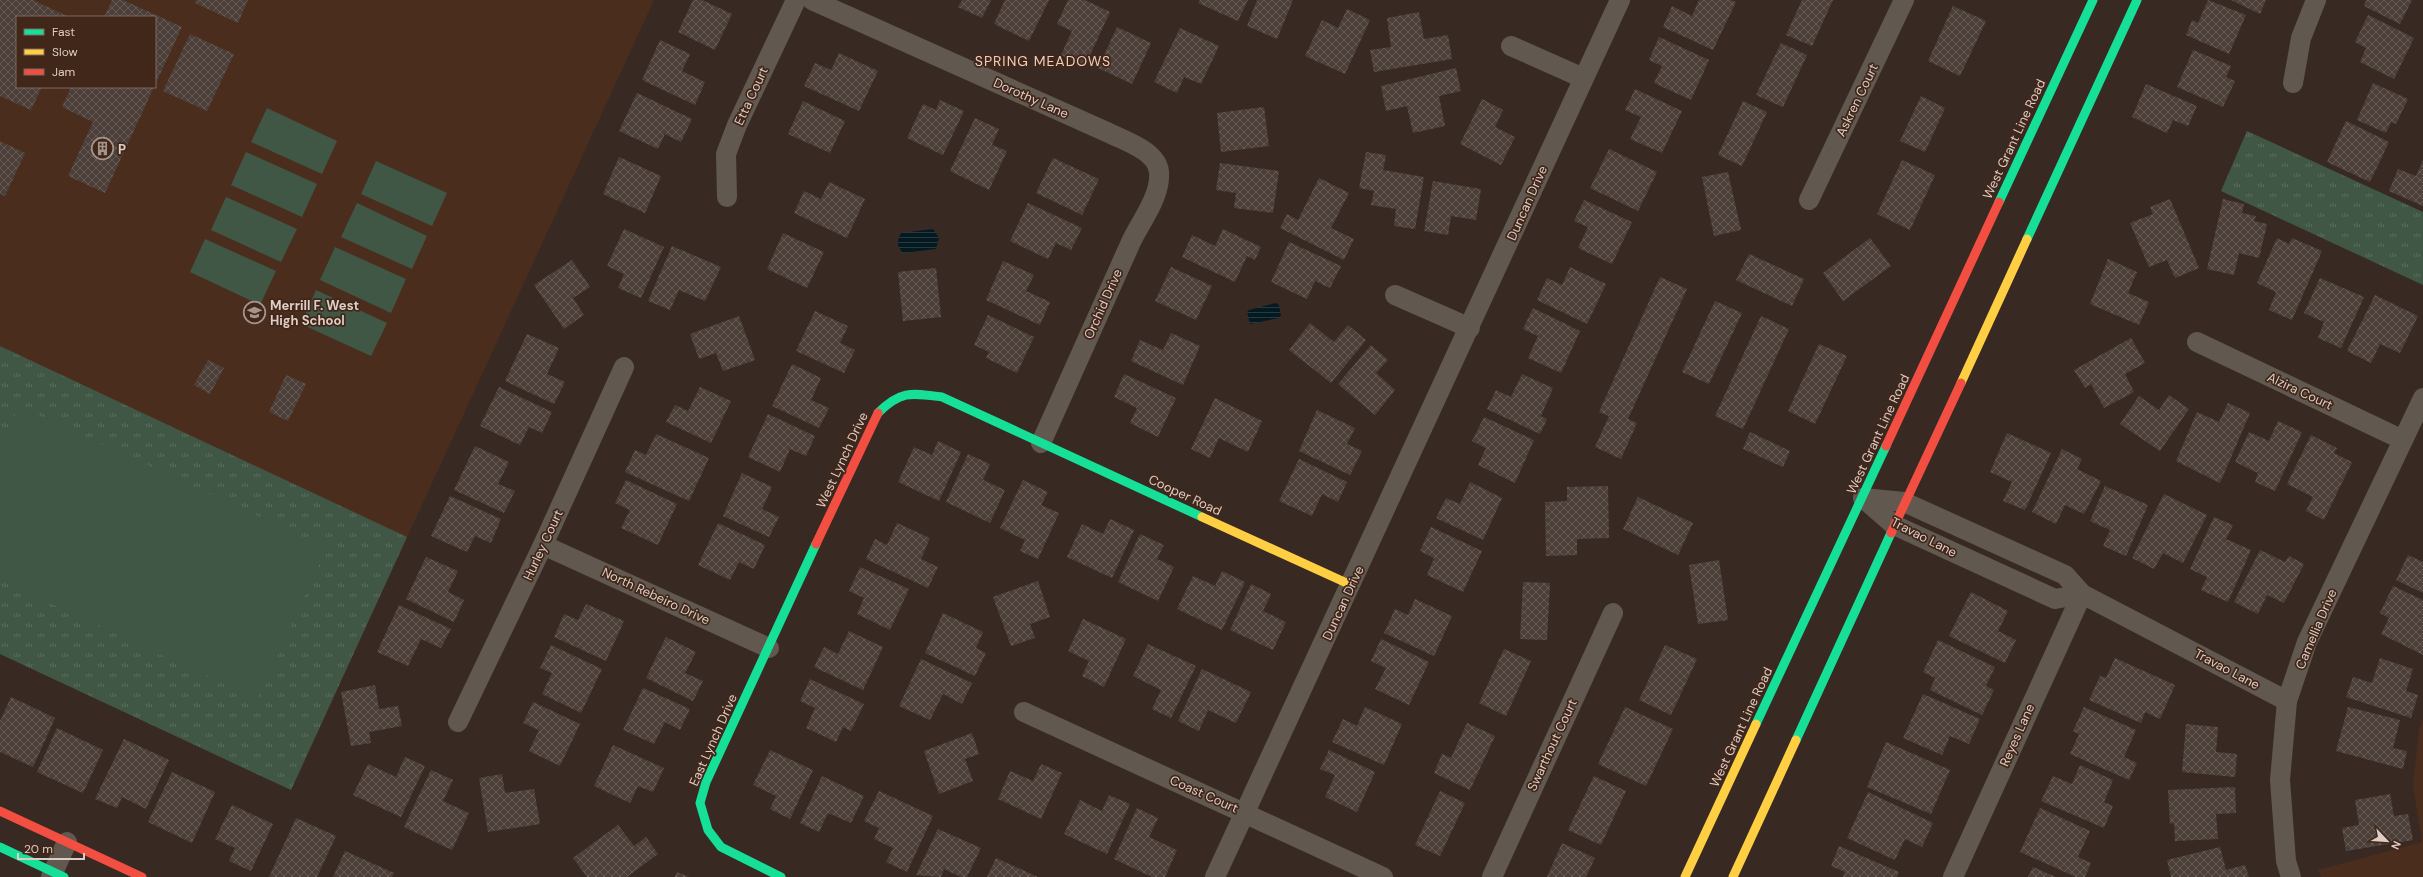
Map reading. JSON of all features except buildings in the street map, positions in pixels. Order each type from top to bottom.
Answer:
[{"type":"main road","name":"West Grant Line Road","points":[[1685,877],[1863,498],[2093,0]]},
{"type":"main road","points":[[1733,877],[1904,502],[2137,0]]},
{"type":"main road","name":"West Lynch Drive","points":[[769,648],[876,416],[893,397],[911,392],[942,397],[1008,428]]},
{"type":"main road","name":"Cooper Road","points":[[1008,428],[1351,586]]},
{"type":"main road","name":"East Lynch Drive","points":[[769,648],[706,782],[700,804],[708,830],[721,847],[781,877]]},
{"type":"main road","points":[[0,811],[142,877]]},
{"type":"main road","points":[[0,847],[56,875]]},
{"type":"street","name":"Etta Court","points":[[726,197],[726,154],[737,125],[796,0]]},
{"type":"street","name":"Dorothy Lane","points":[[812,0],[1109,133],[1146,152],[1157,165]]},
{"type":"street","name":"Duncan Drive","points":[[1215,877],[1351,586],[1620,0]]},
{"type":"street","name":"Askren Court","points":[[1809,200],[1904,0]]},
{"type":"street","points":[[2293,83],[2301,38],[2316,0]]},
{"type":"street","points":[[1510,46],[1583,78]]},
{"type":"street","name":"Orchid Drive","points":[[1041,443],[1136,232],[1158,189],[1159,172],[1157,165]]},
{"type":"street","points":[[1395,294],[1470,328]]},
{"type":"street","name":"Alzira Court","points":[[2197,342],[2403,440]]},
{"type":"street","name":"Hurley Court","points":[[458,722],[543,545],[624,367]]},
{"type":"street","name":"Camellia Drive","points":[[2291,877],[2286,861],[2280,780],[2287,701],[2307,642],[2423,398]]},
{"type":"street","name":"Travao Lane","points":[[1863,498],[1904,502],[2065,575],[2082,594],[2287,701]]},
{"type":"street","name":"Travao Lane","points":[[1863,498],[1894,526],[2055,599],[2082,594]]},
{"type":"street","name":"North Rebeiro Drive","points":[[543,545],[769,648]]},
{"type":"street","name":"Reyes Lane","points":[[1953,877],[2082,594]]},
{"type":"street","name":"Swarthout Court","points":[[1492,877],[1613,612]]},
{"type":"street","name":"Coast Court","points":[[1024,712],[1383,877]]},
{"type":"street","points":[[56,875],[67,842]]},
{"type":"shaded area","name":"Merrill F. West High School","points":[[0,0],[654,0],[291,790],[0,654]]},
{"type":"shaded area","points":[[2423,720],[2423,877],[2321,877],[2318,870],[2422,842],[2413,785],[2419,730]]},
{"type":"green space","points":[[267,108],[337,141],[322,174],[251,142]]},
{"type":"green space","points":[[2247,131],[2423,212],[2423,285],[2221,191]]},
{"type":"green space","points":[[246,152],[317,184],[302,217],[231,185]]},
{"type":"green space","points":[[376,161],[447,193],[432,226],[361,194]]},
{"type":"green space","points":[[226,197],[297,229],[281,262],[211,230]]},
{"type":"green space","points":[[357,203],[427,236],[412,269],[341,237]]},
{"type":"green space","points":[[205,239],[276,271],[260,305],[190,272]]},
{"type":"green space","points":[[335,247],[406,279],[391,313],[320,280]]},
{"type":"green space","points":[[316,290],[387,323],[371,356],[301,324]]},
{"type":"green space","points":[[0,346],[407,537],[291,790],[0,654]]},
{"type":"green space","points":[[19,406],[327,548],[257,699],[0,580],[0,447]]},
{"type":"water","points":[[933,229],[939,238],[936,249],[903,253],[899,248],[898,239],[901,233]]},
{"type":"water","points":[[1276,303],[1279,305],[1281,315],[1279,318],[1250,324],[1247,312],[1249,310]]},
{"type":"traffic: fast","points":[[1999,202],[2093,0]]},
{"type":"traffic: fast","points":[[2027,239],[2137,0]]},
{"type":"traffic: fast","points":[[878,413],[893,400],[907,395],[915,394],[942,397],[1202,517]]},
{"type":"traffic: fast","points":[[1756,724],[1886,446]]},
{"type":"traffic: fast","points":[[1796,740],[1891,533]]},
{"type":"traffic: fast","points":[[781,877],[721,847],[708,830],[700,803],[706,782],[816,544]]},
{"type":"traffic: fast","points":[[0,847],[64,877]]},
{"type":"traffic: slow","points":[[1961,383],[2027,239]]},
{"type":"traffic: slow","points":[[1202,517],[1351,585]]},
{"type":"traffic: slow","points":[[1685,877],[1756,724]]},
{"type":"traffic: slow","points":[[1733,877],[1796,740]]},
{"type":"traffic: jam","points":[[1886,446],[1999,202]]},
{"type":"traffic: jam","points":[[1891,533],[1961,383]]},
{"type":"traffic: jam","points":[[816,544],[878,413]]},
{"type":"traffic: jam","points":[[0,811],[142,877]]},
{"type":"place","name":"P","points":[[103,149]]},
{"type":"place","name":"Merrill F. West High School","points":[[255,312]]},
{"type":"district","name":"SPRING MEADOWS","points":[[1043,61]]}]
